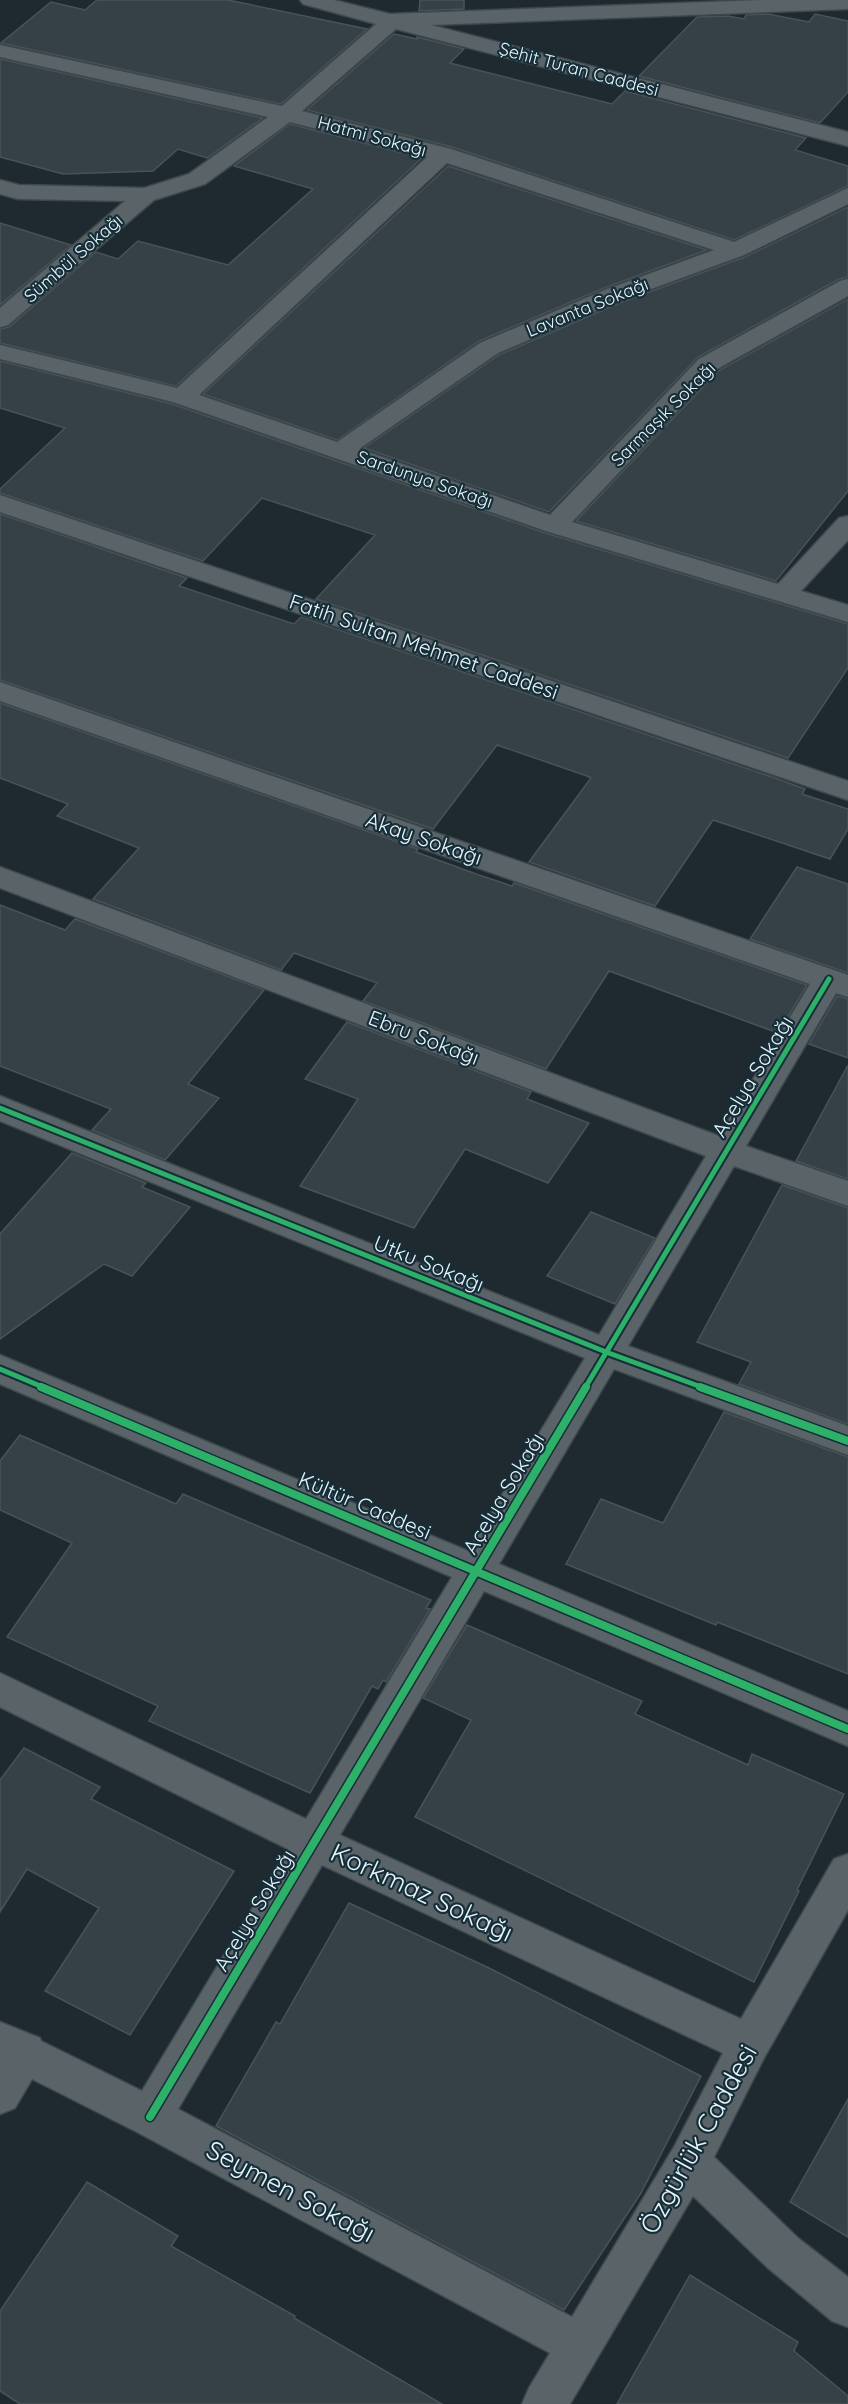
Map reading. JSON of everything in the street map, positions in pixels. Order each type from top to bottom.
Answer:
[{"type":"street","name":"Şehit Turan Caddesi","points":[[310,0],[848,139]]},
{"type":"street","points":[[0,187],[18,192],[146,195],[197,179],[286,114],[393,20],[844,4]]},
{"type":"street","name":"Hatmi Sokağı","points":[[0,51],[286,114],[443,154],[736,250]]},
{"type":"street","points":[[182,397],[443,154]]},
{"type":"street","name":"Sümbül Sokağı","points":[[0,320],[146,195]]},
{"type":"street","name":"Lavanta Sokağı","points":[[342,450],[489,348],[613,295],[736,250],[848,195]]},
{"type":"street","name":"Sarmaşık Sokağı","points":[[555,525],[708,364],[848,286]]},
{"type":"street","name":"Sardunya Sokağı","points":[[0,352],[182,397],[342,450],[555,525],[848,614]]},
{"type":"street","name":"Fatih Sultan Mehmet Caddesi","points":[[0,503],[848,791]]},
{"type":"street","points":[[783,595],[848,524]]},
{"type":"street","name":"Akay Sokağı","points":[[0,691],[838,982]]},
{"type":"street","name":"Ebru Sokağı","points":[[0,877],[726,1151],[848,1194]]},
{"type":"street","name":"Açelya Sokağı","points":[[150,2116],[726,1151],[838,982]]},
{"type":"street","name":"Utku Sokağı","points":[[0,1108],[606,1352],[848,1441]]},
{"type":"street","name":"Kültür Caddesi","points":[[0,1369],[848,1729]]},
{"type":"street","name":"Korkmaz Sokağı","points":[[0,1689],[314,1842],[749,2044]]},
{"type":"street","name":"Özgürlük Caddesi","points":[[546,2404],[689,2162],[749,2044],[848,1872]]},
{"type":"street","points":[[0,2094],[12,2047]]},
{"type":"street","name":"Seymen Sokağı","points":[[12,2047],[150,2116],[580,2345]]},
{"type":"street","points":[[689,2162],[783,2253],[848,2305]]},
{"type":"building","points":[[97,0],[228,0],[367,29],[281,104],[1,43],[51,2],[85,10]]},
{"type":"building","points":[[420,0],[464,0],[464,9],[419,11]]},
{"type":"building","points":[[768,14],[809,22],[815,14],[848,21],[848,92],[820,123],[639,76],[697,17],[728,16],[744,19],[746,15]]},
{"type":"building","points":[[394,34],[417,39],[417,37],[464,49],[450,63],[612,104],[625,91],[806,138],[795,150],[848,166],[848,186],[734,240],[452,147],[307,110]]},
{"type":"building","points":[[0,59],[263,118],[207,158],[178,149],[153,171],[63,174],[0,157]]},
{"type":"building","points":[[290,124],[422,158],[176,386],[0,343],[0,329],[9,327],[96,252],[118,259],[138,241],[228,265],[313,189],[234,166]]},
{"type":"building","points":[[448,166],[707,250],[604,288],[479,341],[337,440],[203,394]]},
{"type":"building","points":[[848,207],[848,277],[839,279],[698,357],[549,512],[364,448],[499,355],[622,302],[745,257]]},
{"type":"building","points":[[0,223],[71,245],[0,305]]},
{"type":"building","points":[[848,299],[848,491],[776,581],[576,521],[718,371]]},
{"type":"building","points":[[0,361],[172,404],[545,533],[848,624],[848,668],[788,758],[316,599],[375,535],[262,498],[203,561],[0,493],[0,489],[65,428],[0,408]]},
{"type":"building","points":[[0,514],[187,578],[179,586],[294,624],[301,617],[805,789],[802,794],[848,809],[848,829],[830,859],[713,820],[655,906],[529,862],[591,778],[587,776],[497,745],[433,829],[0,680]]},
{"type":"building","points":[[0,703],[418,849],[416,852],[479,875],[512,886],[514,883],[807,985],[778,1033],[609,971],[546,1069],[363,1001],[377,983],[294,953],[281,970],[93,899],[139,848],[57,816],[68,804],[0,778]]},
{"type":"building","points":[[797,867],[848,884],[848,973],[750,939]]},
{"type":"building","points":[[0,905],[65,930],[75,919],[264,990],[188,1084],[219,1098],[165,1160],[92,1130],[111,1109],[0,1066]]},
{"type":"building","points":[[837,996],[848,999],[848,1058],[809,1044]]},
{"type":"building","points":[[347,1022],[531,1092],[527,1099],[589,1123],[548,1183],[465,1149],[414,1228],[300,1186],[358,1099],[305,1079]]},
{"type":"building","points":[[848,1065],[848,1179],[796,1161]]},
{"type":"building","points":[[72,1153],[146,1183],[142,1187],[190,1207],[132,1276],[104,1264],[0,1339],[0,1234]]},
{"type":"building","points":[[782,1185],[848,1208],[848,1424],[739,1384],[751,1362],[697,1342]]},
{"type":"building","points":[[591,1212],[655,1238],[615,1304],[547,1276]]},
{"type":"building","points":[[724,1412],[848,1457],[848,1674],[717,1622],[716,1625],[566,1564],[601,1499],[663,1523]]},
{"type":"building","points":[[20,1435],[176,1504],[183,1494],[431,1600],[426,1608],[430,1609],[386,1682],[383,1680],[378,1689],[372,1686],[310,1793],[149,1721],[158,1706],[7,1637],[72,1543],[0,1510],[0,1461]]},
{"type":"building","points":[[467,1625],[642,1701],[635,1714],[748,1765],[752,1754],[844,1794],[754,1982],[415,1817],[471,1720],[423,1698]]},
{"type":"building","points":[[24,1748],[100,1787],[91,1799],[234,1871],[130,2035],[45,1991],[99,1908],[27,1869],[0,1912],[0,1780]]},
{"type":"building","points":[[349,1903],[489,1968],[701,2076],[641,2193],[564,2310],[216,2126],[276,2022],[280,2024]]},
{"type":"building","points":[[848,2099],[848,2237],[790,2202]]},
{"type":"building","points":[[87,2182],[178,2236],[171,2246],[295,2316],[294,2318],[442,2404],[20,2404],[0,2391],[0,2311]]},
{"type":"building","points":[[690,2275],[798,2342],[794,2351],[848,2396],[848,2404],[617,2404]]},
{"type":"cycle path","points":[[150,2117],[829,979]]},
{"type":"cycle path","points":[[0,1108],[606,1352],[848,1441]]},
{"type":"cycle path","points":[[0,1369],[848,1729]]}]
